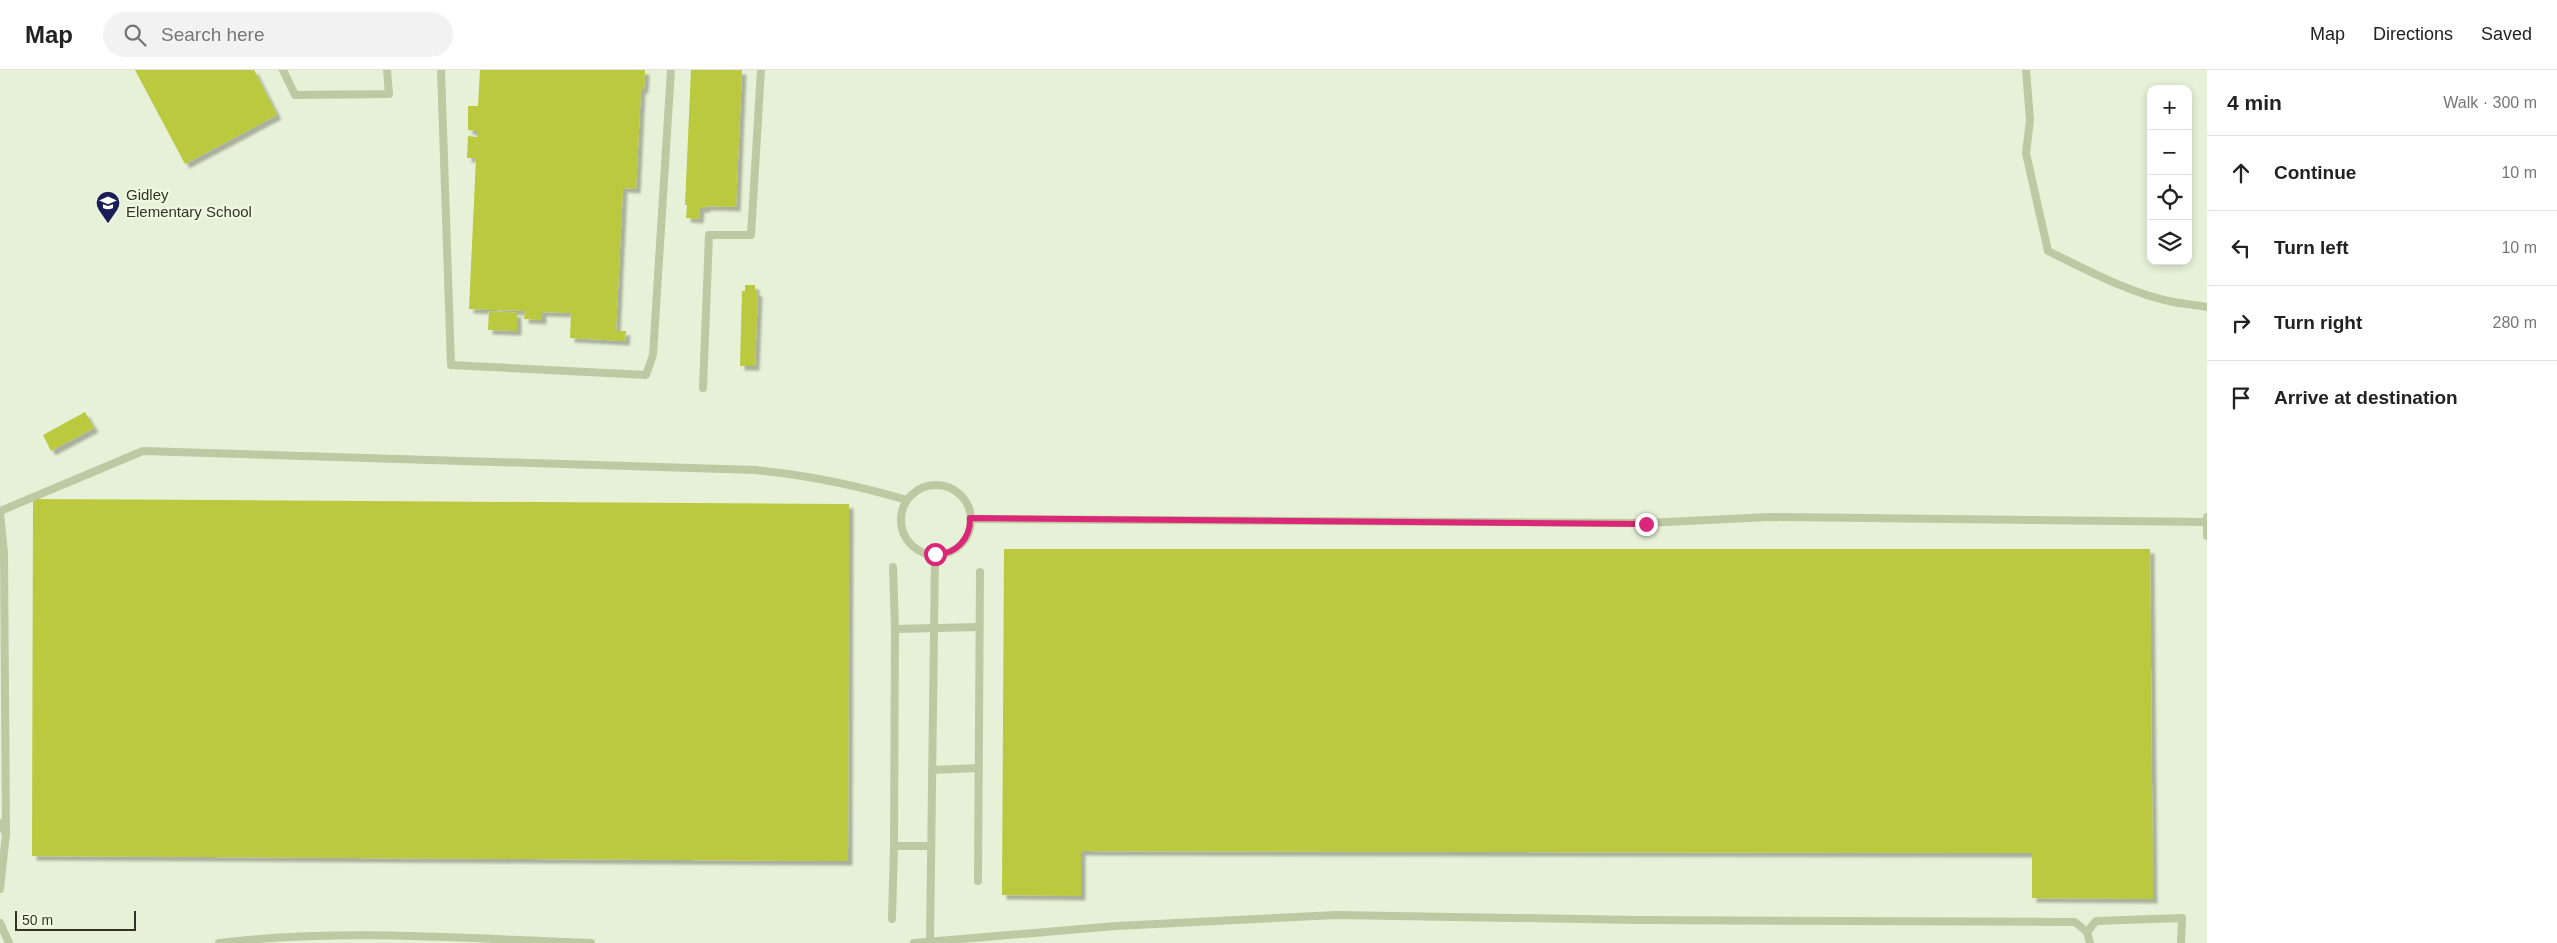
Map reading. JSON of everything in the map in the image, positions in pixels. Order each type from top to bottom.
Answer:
[{"type":"lane","points":[[283,70],[295,95],[389,94],[387,70]]},
{"type":"lane","points":[[441,70],[451,365],[646,375],[653,355],[672,70]]},
{"type":"lane","points":[[704,388],[709,235],[751,235],[761,70]]},
{"type":"lane","points":[[2026,70],[2030,120],[2026,153],[2048,251],[2148,295],[2172,302],[2207,307]]},
{"type":"lane","points":[[0,889],[6,834],[0,512],[143,451],[755,470],[805,475],[862,486],[907,500]]},
{"type":"lane","points":[[936,485],[948,487],[966,501],[970,518],[968,534],[961,544],[952,551],[935,554],[919,550],[910,543],[904,533],[901,522],[907,500],[915,492],[925,487],[936,485]]},
{"type":"lane","points":[[970,518],[1646,524],[1779,517],[2206,519],[2207,536]]},
{"type":"lane","points":[[930,942],[935,554]]},
{"type":"lane","points":[[892,919],[895,629],[893,567]]},
{"type":"lane","points":[[978,881],[980,572]]},
{"type":"lane","points":[[895,629],[979,628]]},
{"type":"lane","points":[[932,770],[979,768]]},
{"type":"lane","points":[[0,822],[6,834]]},
{"type":"lane","points":[[894,846],[931,846]]},
{"type":"lane","points":[[914,943],[1025,933],[1336,915],[1638,920],[2075,922],[2087,932],[2090,943]]},
{"type":"lane","points":[[2087,932],[2096,921],[2182,918],[2181,943]]},
{"type":"lane","points":[[0,923],[10,943]]},
{"type":"lane","points":[[1025,933],[1026,943]]},
{"type":"lane","points":[[219,943],[295,937],[373,936],[591,943]]},
{"type":"building","points":[[135,70],[254,70],[277,115],[185,164]]},
{"type":"building","points":[[480,70],[645,70],[644,89],[641,89],[636,189],[623,188],[616,331],[626,331],[625,341],[570,338],[571,313],[542,312],[542,320],[524,319],[525,311],[469,309],[476,158],[467,158],[468,136],[477,137],[477,131],[468,130],[468,106],[478,106]]},
{"type":"building","points":[[691,70],[742,70],[736,207],[706,206],[706,208],[700,208],[699,219],[686,218],[687,205],[685,205]]},
{"type":"building","points":[[745,285],[755,285],[755,292],[758,292],[755,366],[740,366],[742,291],[745,291]]},
{"type":"building","points":[[489,311],[517,313],[517,331],[488,330]]},
{"type":"building","points":[[85,412],[94,428],[51,451],[43,435]]},
{"type":"building","points":[[33,499],[849,504],[848,861],[32,856]]},
{"type":"building","points":[[1004,549],[2150,549],[2153,899],[2032,898],[2032,853],[1081,851],[1081,896],[1002,895]]},
{"type":"place","name":"Gidley Elementary School","points":[[108,224]]},
{"type":"route","points":[[935,554],[952,551],[961,544],[968,534],[970,518],[1646,524]]}]
